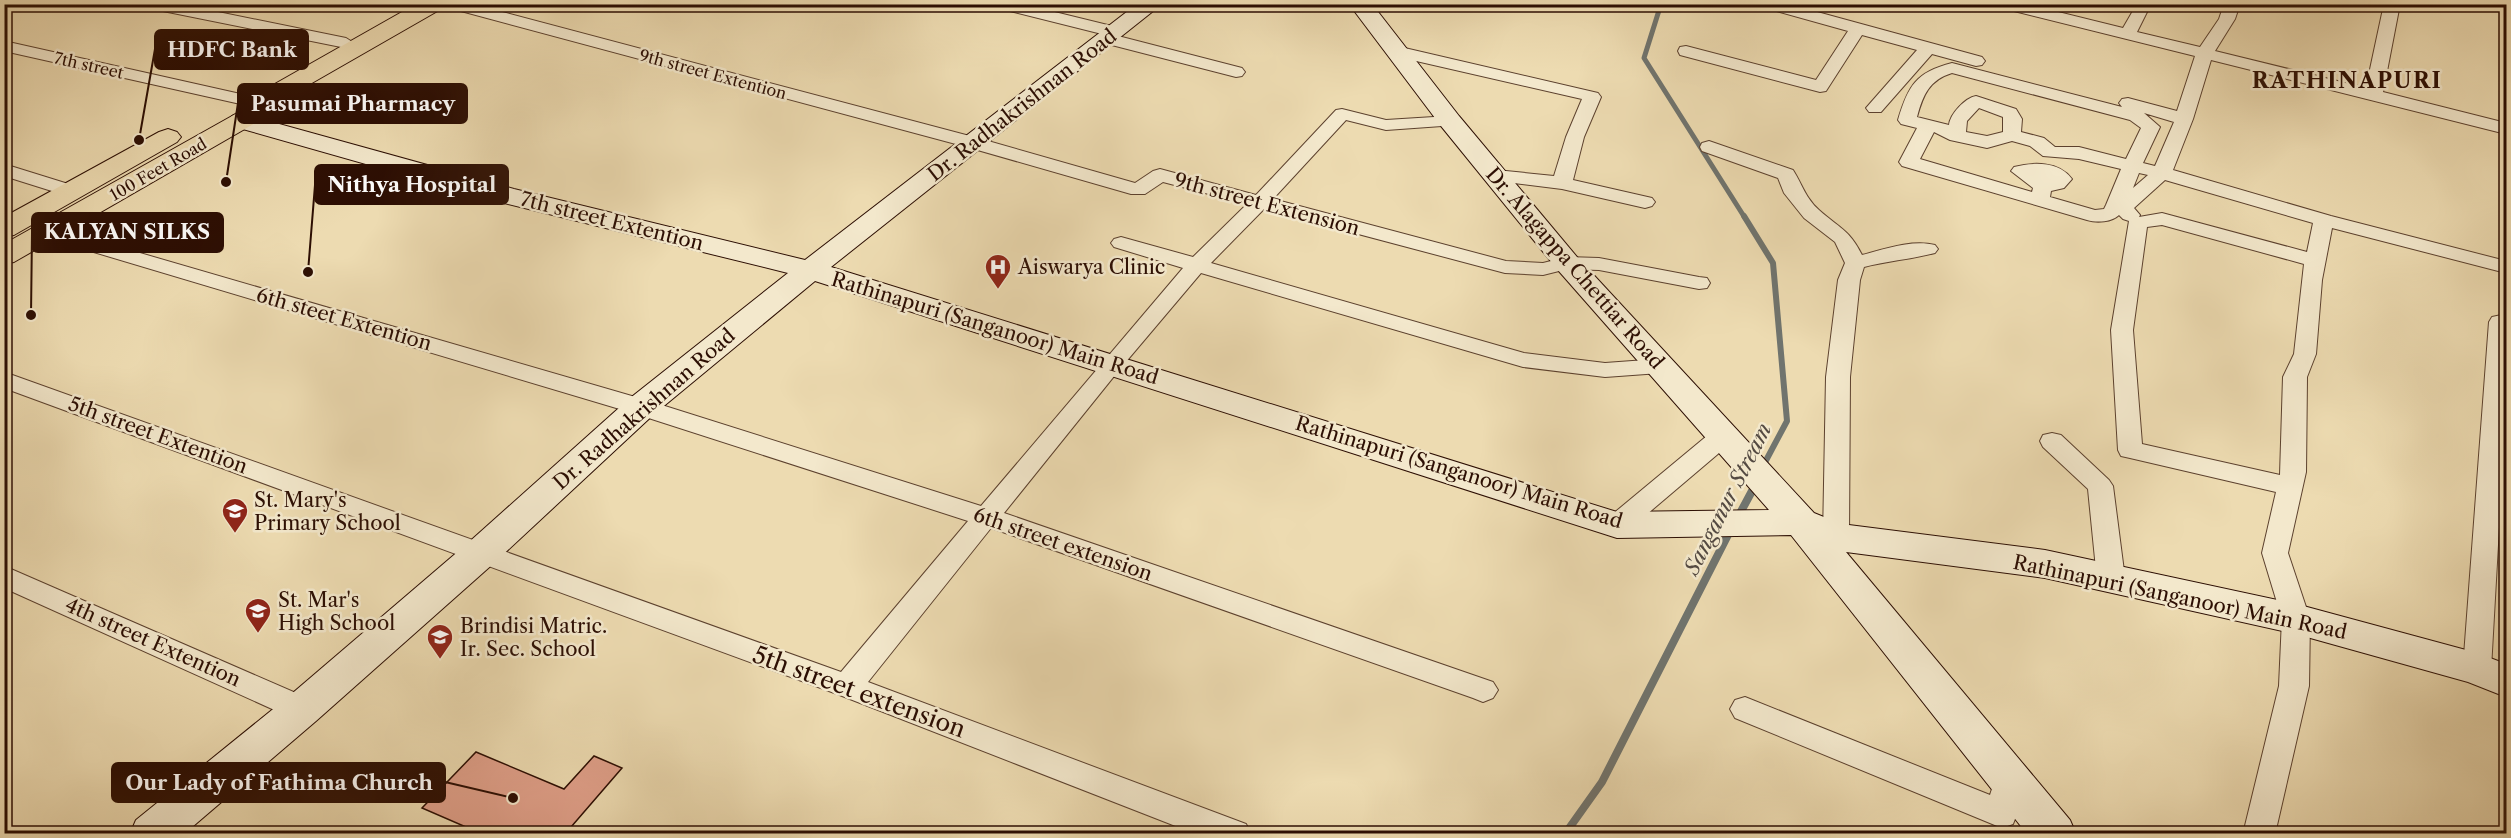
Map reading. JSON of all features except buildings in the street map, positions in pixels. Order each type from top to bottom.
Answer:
[{"type":"main road","name":"100 Feet Road","points":[[4,256],[47,232],[230,115],[413,4]]},
{"type":"main road","name":"100 Feet Road","points":[[4,229],[164,139],[230,115],[266,106],[282,90],[433,4]]},
{"type":"main road","points":[[4,236],[177,139],[230,115]]},
{"type":"main road","points":[[4,246],[230,115]]},
{"type":"street","points":[[4,8],[13,4]]},
{"type":"street","points":[[153,4],[346,43]]},
{"type":"street","name":"9th street Extention","points":[[452,4],[974,143]]},
{"type":"street","points":[[1000,4],[1236,72]]},
{"type":"street","name":"Dr. Radhakrishnan Road","points":[[152,834],[302,709],[480,553],[640,407],[810,270],[1151,4]]},
{"type":"street","name":"Dr. Alagappa Chettiar Road","points":[[1360,4],[1450,121],[1567,263],[1798,519],[2003,809],[2054,834]]},
{"type":"street","points":[[1768,4],[2184,119]]},
{"type":"street","points":[[2004,4],[2506,128]]},
{"type":"street","points":[[2128,34],[2144,6],[2135,4]]},
{"type":"street","points":[[2138,223],[2123,207],[2162,173],[2184,119],[2205,53],[2227,19],[2232,4]]},
{"type":"street","points":[[2374,94],[2392,4]]},
{"type":"street","points":[[1686,51],[1820,87],[1858,28]]},
{"type":"street","name":"7th street","points":[[7,48],[230,115]]},
{"type":"street","points":[[1875,108],[1928,48]]},
{"type":"street","points":[[1396,51],[1592,97],[1575,137],[1562,183]]},
{"type":"street","points":[[1928,125],[1909,162],[2041,193],[2094,216],[2110,214],[2116,206],[2132,166],[2151,127],[2136,116],[1989,76],[1952,68],[1937,71],[1918,84],[1907,120],[1928,125],[1944,129],[1957,136],[1987,142],[2012,135],[2037,142],[2050,152],[2079,153],[2132,166],[2162,173],[2324,220],[2506,267]]},
{"type":"street","points":[[1957,136],[1958,120],[1976,101],[2010,113],[2013,119],[2012,135]]},
{"type":"street","points":[[847,686],[1111,365],[1198,264],[1342,114],[1386,125],[1450,121]]},
{"type":"street","name":"7th street Extention","points":[[230,115],[506,195],[810,270]]},
{"type":"street","name":"9th street Extension","points":[[974,143],[1138,190],[1160,175],[1505,267],[1543,269],[1567,263],[1599,264],[1699,283]]},
{"type":"street","points":[[1709,147],[1786,174],[1794,193],[1811,214],[1844,239],[1855,262],[1849,280],[1838,377],[1798,519]]},
{"type":"street","points":[[4,170],[71,191]]},
{"type":"street","points":[[1496,176],[1562,183],[1645,202]]},
{"type":"street","points":[[2138,223],[2162,219],[2315,261]]},
{"type":"street","points":[[2259,834],[2294,686],[2296,619],[2275,553],[2293,472],[2295,377],[2305,354],[2311,279],[2324,220]]},
{"type":"street","points":[[2138,223],[2122,330],[2130,450],[2289,486]]},
{"type":"street","name":"6th steet Extention","points":[[47,232],[640,407]]},
{"type":"street","points":[[1121,243],[1524,360],[1605,370],[1660,366]]},
{"type":"street","points":[[1855,262],[1895,253],[1928,249]]},
{"type":"street","name":"Rathinapuri (Sanganoor) Main Road","points":[[810,270],[1617,525],[1798,519],[2045,564],[2296,619],[2492,675]]},
{"type":"street","points":[[2492,675],[2500,322],[2506,321]]},
{"type":"street","name":"5th street Extention","points":[[4,379],[480,553]]},
{"type":"street","name":"6th street extension","points":[[640,407],[987,517],[1483,690]]},
{"type":"street","points":[[1617,525],[1726,440]]},
{"type":"street","points":[[2052,441],[2100,486],[2111,579]]},
{"type":"street","name":"5th street extension","points":[[480,553],[847,686],[1236,834]]},
{"type":"street","name":"4th street Extention","points":[[4,576],[302,709]]},
{"type":"street","points":[[1745,709],[2003,809]]},
{"type":"waterway","name":"Sanganur Stream","points":[[1661,4],[1644,58],[1745,218]]},
{"type":"waterway","name":"Sanganur Stream","points":[[1744,216],[1773,263],[1787,421],[1762,468]]},
{"type":"waterway","name":"Sanganur Stream","points":[[1751,492],[1755,484]]},
{"type":"waterway","name":"Sanganur Stream","points":[[1738,517],[1752,491]]},
{"type":"waterway","name":"Sanganur Stream","points":[[1565,834],[1602,782],[1731,529]]},
{"type":"place","name":"HDFC Bank","points":[[139,140]]},
{"type":"place","name":"Pasumai Pharmacy","points":[[226,182]]},
{"type":"place","name":"Nithya Hospital","points":[[308,272]]},
{"type":"place","name":"Aiswarya Clinic","points":[[998,290]]},
{"type":"place","name":"KALYAN SILKS","points":[[31,315]]},
{"type":"place","name":"St. Mary's Primary School","points":[[235,534]]},
{"type":"place","name":"St. Mar's High School","points":[[258,634]]},
{"type":"place","name":"Brindisi Matric. Ir. Sec. School","points":[[440,660]]},
{"type":"place","name":"Our Lady of Fathima Church","points":[[513,798]]},
{"type":"district","name":"RATHINAPURI","points":[[2347,80]]}]
